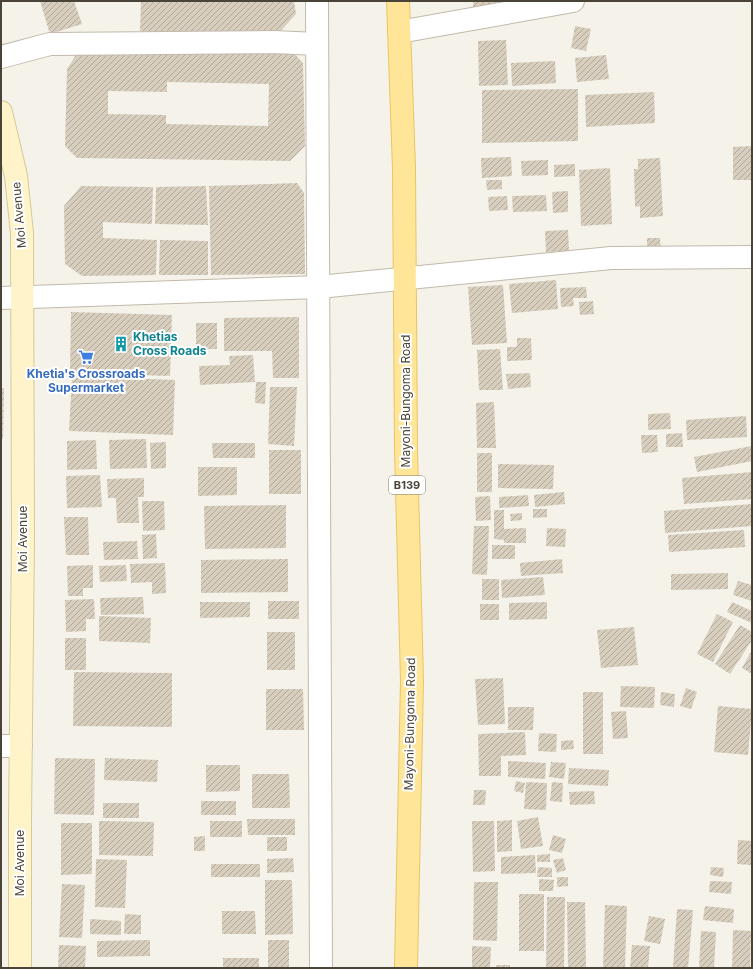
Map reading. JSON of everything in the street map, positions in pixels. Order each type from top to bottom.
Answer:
[{"type":"main road","name":"Mayoni-Bungoma Road","points":[[398,1],[403,160],[406,450],[412,681],[406,968]]},
{"type":"street","points":[[317,1],[321,968]]},
{"type":"street","points":[[399,32],[573,1]]},
{"type":"street","points":[[1,57],[50,44],[274,42],[317,44]]},
{"type":"street","name":"Moi Avenue","points":[[1,112],[16,176],[22,233],[24,536],[11,746],[20,968]]},
{"type":"street","points":[[1,298],[318,287],[611,258],[752,257]]},
{"type":"building","points":[[40,1],[74,1],[82,24],[50,34]]},
{"type":"building","points":[[141,1],[294,1],[296,14],[278,34],[140,31]]},
{"type":"building","points":[[473,1],[515,1],[473,8]]},
{"type":"building","points":[[575,26],[591,29],[586,51],[571,48]]},
{"type":"building","points":[[506,40],[508,85],[479,86],[478,41]]},
{"type":"building","points":[[289,48],[303,63],[305,146],[290,161],[77,158],[65,146],[67,69],[78,52]],"holes":[[[167,82],[269,84],[268,126],[166,124],[166,115],[108,114],[108,91],[167,92]]]},
{"type":"building","points":[[606,55],[609,79],[577,82],[575,58]]},
{"type":"building","points":[[555,61],[556,83],[512,86],[511,63]]},
{"type":"building","points":[[578,89],[578,141],[482,143],[482,90]]},
{"type":"building","points":[[654,92],[655,123],[586,127],[585,95]]},
{"type":"building","points":[[752,146],[752,180],[733,180],[733,147]]},
{"type":"building","points":[[511,157],[512,176],[482,178],[481,158]]},
{"type":"building","points":[[660,158],[663,216],[640,218],[640,206],[635,207],[634,169],[638,169],[638,159]]},
{"type":"building","points":[[548,160],[548,175],[522,176],[521,161]]},
{"type":"building","points":[[575,164],[575,176],[554,177],[554,165]]},
{"type":"building","points":[[610,168],[612,224],[581,226],[579,170]]},
{"type":"building","points":[[486,180],[502,180],[502,189],[487,190]]},
{"type":"building","points":[[297,183],[304,193],[305,274],[211,275],[209,186]]},
{"type":"building","points":[[81,186],[153,187],[152,224],[103,222],[103,238],[157,240],[156,275],[82,276],[65,264],[64,206]]},
{"type":"building","points":[[206,186],[208,225],[155,224],[156,187]]},
{"type":"building","points":[[568,191],[568,212],[553,213],[552,192]]},
{"type":"building","points":[[546,195],[547,211],[513,212],[512,196]]},
{"type":"building","points":[[507,196],[508,210],[489,211],[488,197]]},
{"type":"building","points":[[568,230],[569,251],[546,252],[545,231]]},
{"type":"building","points":[[647,238],[660,238],[661,250],[647,251]]},
{"type":"building","points":[[160,240],[208,241],[208,275],[159,275]]},
{"type":"building","points":[[556,280],[558,309],[512,313],[509,284]]},
{"type":"building","points":[[503,285],[507,343],[472,345],[468,287]]},
{"type":"building","points":[[586,287],[587,298],[573,298],[574,306],[561,307],[560,288]]},
{"type":"building","points":[[593,301],[594,314],[580,315],[579,302]]},
{"type":"building","name":"Khetias Cross Roads","points":[[71,312],[172,315],[170,376],[70,373]]},
{"type":"building","points":[[299,317],[299,378],[273,378],[272,351],[224,351],[224,318]]},
{"type":"building","points":[[196,323],[217,323],[217,349],[196,349]]},
{"type":"building","points":[[517,338],[531,338],[532,360],[507,361],[507,347],[517,347]]},
{"type":"building","points":[[500,349],[503,390],[479,390],[477,350]]},
{"type":"building","points":[[253,355],[255,382],[200,385],[199,366],[230,365],[229,356]]},
{"type":"building","points":[[530,373],[531,387],[508,389],[506,374]]},
{"type":"building","points":[[72,376],[175,380],[173,435],[69,431]]},
{"type":"building","points":[[256,382],[266,382],[265,404],[255,403]]},
{"type":"building","points":[[270,387],[297,387],[294,446],[268,444]]},
{"type":"building","points":[[1,388],[4,388],[3,439],[1,439]]},
{"type":"building","points":[[494,402],[496,448],[477,448],[476,403]]},
{"type":"building","points":[[670,413],[671,429],[648,430],[648,414]]},
{"type":"building","points":[[746,416],[747,437],[687,440],[686,420]]},
{"type":"building","points":[[682,433],[683,447],[666,447],[666,434]]},
{"type":"building","points":[[641,435],[657,435],[658,452],[642,453]]},
{"type":"building","points":[[146,439],[147,468],[110,469],[109,440]]},
{"type":"building","points":[[96,440],[97,469],[67,470],[67,441]]},
{"type":"building","points":[[166,442],[166,468],[151,469],[150,443]]},
{"type":"building","points":[[212,443],[255,443],[255,458],[213,458]]},
{"type":"building","points":[[752,446],[752,461],[697,472],[694,457]]},
{"type":"building","points":[[269,450],[301,450],[301,494],[269,494]]},
{"type":"building","points":[[477,453],[492,453],[492,492],[477,492]]},
{"type":"building","points":[[498,464],[554,465],[553,489],[498,488]]},
{"type":"building","points":[[198,467],[237,467],[237,495],[198,496]]},
{"type":"building","points":[[752,472],[752,499],[684,504],[682,478]]},
{"type":"building","points":[[100,475],[102,507],[67,508],[66,476]]},
{"type":"building","points":[[144,478],[144,497],[138,497],[139,523],[117,523],[116,498],[108,498],[107,479]]},
{"type":"building","points":[[564,492],[565,504],[535,507],[534,495]]},
{"type":"building","points":[[528,495],[529,506],[499,508],[499,497]]},
{"type":"building","points":[[490,496],[491,520],[476,521],[475,497]]},
{"type":"building","points":[[142,501],[164,501],[165,530],[143,531]]},
{"type":"building","points":[[752,504],[752,526],[665,533],[664,511]]},
{"type":"building","points":[[286,505],[286,548],[205,549],[204,506]]},
{"type":"building","points":[[533,509],[547,509],[547,517],[533,518]]},
{"type":"building","points":[[494,510],[504,510],[504,529],[526,528],[526,543],[504,543],[504,540],[494,539]]},
{"type":"building","points":[[522,513],[522,520],[511,521],[510,514]]},
{"type":"building","points":[[64,517],[88,517],[89,555],[66,555]]},
{"type":"building","points":[[474,526],[489,526],[487,575],[472,574]]},
{"type":"building","points":[[547,528],[566,529],[565,547],[546,546]]},
{"type":"building","points":[[744,530],[745,547],[669,552],[668,535]]},
{"type":"building","points":[[156,534],[157,558],[143,559],[142,535]]},
{"type":"building","points":[[137,541],[138,559],[104,560],[103,542]]},
{"type":"building","points":[[492,545],[515,545],[515,559],[492,559]]},
{"type":"building","points":[[288,559],[288,592],[201,593],[201,560]]},
{"type":"building","points":[[562,559],[563,573],[521,576],[520,563]]},
{"type":"building","points":[[165,563],[166,593],[152,594],[152,582],[131,583],[130,564]]},
{"type":"building","points":[[93,565],[93,588],[83,588],[83,596],[68,596],[67,566]]},
{"type":"building","points":[[126,565],[127,581],[100,582],[99,566]]},
{"type":"building","points":[[728,573],[728,589],[671,590],[671,574]]},
{"type":"building","points":[[543,577],[545,595],[502,598],[501,580]]},
{"type":"building","points":[[482,579],[499,579],[499,600],[482,600]]},
{"type":"building","points":[[738,581],[752,585],[752,601],[733,595]]},
{"type":"building","points":[[143,597],[144,614],[101,615],[100,598]]},
{"type":"building","points":[[94,599],[95,619],[86,619],[86,631],[66,632],[65,600]]},
{"type":"building","points":[[268,601],[299,601],[299,619],[268,619]]},
{"type":"building","points":[[200,602],[250,602],[250,617],[200,618]]},
{"type":"building","points":[[547,602],[547,619],[509,620],[509,603]]},
{"type":"building","points":[[732,602],[752,611],[752,623],[727,612]]},
{"type":"building","points":[[480,604],[499,604],[499,620],[480,620]]},
{"type":"building","points":[[717,614],[733,622],[713,662],[697,654]]},
{"type":"building","points":[[99,616],[151,618],[150,643],[99,641]]},
{"type":"building","points":[[740,625],[752,632],[752,640],[730,674],[715,664]]},
{"type":"building","points":[[634,627],[638,665],[601,668],[597,630]]},
{"type":"building","points":[[267,632],[295,632],[295,670],[267,670]]},
{"type":"building","points":[[65,638],[86,638],[86,670],[65,670]]},
{"type":"building","points":[[752,650],[752,674],[742,668]]},
{"type":"building","points":[[74,672],[172,673],[172,727],[73,726]]},
{"type":"building","points":[[503,678],[505,724],[478,725],[475,679]]},
{"type":"building","points":[[621,686],[655,687],[654,708],[620,707]]},
{"type":"building","points":[[686,688],[697,692],[691,709],[680,706]]},
{"type":"building","points":[[266,689],[303,689],[304,730],[266,730]]},
{"type":"building","points":[[583,692],[603,692],[603,754],[583,754]]},
{"type":"building","points":[[661,692],[675,694],[674,707],[660,705]]},
{"type":"building","points":[[718,706],[752,709],[748,755],[714,752]]},
{"type":"building","points":[[508,707],[534,707],[533,730],[508,730]]},
{"type":"building","points":[[626,711],[628,738],[613,739],[611,712]]},
{"type":"building","points":[[525,732],[526,755],[501,756],[501,776],[479,776],[478,734]]},
{"type":"building","points":[[539,733],[557,734],[556,752],[538,751]]},
{"type":"building","points":[[573,740],[574,749],[561,750],[561,741]]},
{"type":"building","points":[[55,758],[95,759],[94,815],[54,814]]},
{"type":"building","points":[[105,758],[158,760],[157,782],[104,780]]},
{"type":"building","points":[[508,761],[546,763],[545,779],[508,777]]},
{"type":"building","points":[[551,762],[566,763],[564,779],[549,777]]},
{"type":"building","points":[[206,765],[240,765],[240,791],[206,792]]},
{"type":"building","points":[[569,768],[609,770],[608,786],[568,784]]},
{"type":"building","points":[[252,774],[289,774],[290,808],[252,808]]},
{"type":"building","points":[[516,781],[525,783],[523,793],[514,791]]},
{"type":"building","points":[[526,782],[547,783],[546,810],[524,809]]},
{"type":"building","points":[[552,782],[563,783],[562,802],[550,801]]},
{"type":"building","points":[[474,790],[486,790],[485,805],[473,805]]},
{"type":"building","points":[[594,791],[595,804],[570,805],[569,792]]},
{"type":"building","points":[[201,801],[236,801],[236,815],[201,815]]},
{"type":"building","points":[[103,803],[139,803],[139,818],[103,818]]},
{"type":"building","points":[[538,817],[543,846],[521,849],[517,821]]},
{"type":"building","points":[[247,819],[295,819],[295,835],[248,835]]},
{"type":"building","points":[[512,820],[512,851],[497,852],[497,821]]},
{"type":"building","points":[[99,821],[154,822],[153,856],[99,855]]},
{"type":"building","points":[[210,821],[242,821],[242,837],[210,837]]},
{"type":"building","points":[[472,821],[494,821],[495,871],[473,872]]},
{"type":"building","points":[[61,823],[92,823],[92,874],[61,875]]},
{"type":"building","points":[[553,835],[566,839],[562,853],[549,850]]},
{"type":"building","points":[[205,836],[205,851],[194,851],[194,837]]},
{"type":"building","points":[[267,837],[287,837],[287,851],[267,851]]},
{"type":"building","points":[[738,840],[752,841],[751,865],[737,864]]},
{"type":"building","points":[[550,854],[550,862],[537,862],[537,855]]},
{"type":"building","points":[[535,855],[536,873],[501,874],[501,857]]},
{"type":"building","points":[[293,858],[294,872],[267,873],[267,859]]},
{"type":"building","points":[[563,858],[566,870],[557,873],[553,860]]},
{"type":"building","points":[[96,859],[127,860],[125,908],[95,907]]},
{"type":"building","points":[[211,864],[260,864],[260,877],[211,877]]},
{"type":"building","points":[[538,867],[552,868],[552,877],[537,877]]},
{"type":"building","points":[[711,867],[724,868],[723,877],[710,875]]},
{"type":"building","points":[[557,877],[568,877],[568,886],[557,887]]},
{"type":"building","points":[[539,879],[554,880],[553,891],[539,891]]},
{"type":"building","points":[[265,880],[292,880],[293,934],[265,935]]},
{"type":"building","points":[[710,881],[732,882],[731,894],[709,892]]},
{"type":"building","points":[[474,882],[498,882],[497,941],[473,940]]},
{"type":"building","points":[[62,884],[85,885],[82,938],[59,937]]},
{"type":"building","points":[[519,894],[544,894],[544,951],[519,951]]},
{"type":"building","points":[[547,897],[565,897],[564,968],[546,967]]},
{"type":"building","points":[[567,902],[585,902],[586,968],[568,968]]},
{"type":"building","points":[[605,905],[627,906],[625,968],[603,968]]},
{"type":"building","points":[[705,906],[734,909],[733,923],[703,920]]},
{"type":"building","points":[[677,909],[693,910],[688,968],[673,968]]},
{"type":"building","points":[[222,911],[255,911],[256,934],[222,934]]},
{"type":"building","points":[[125,914],[141,915],[141,934],[124,934]]},
{"type":"building","points":[[649,916],[665,919],[660,944],[644,941]]},
{"type":"building","points":[[90,919],[121,921],[121,935],[90,934]]},
{"type":"building","points":[[733,930],[751,931],[750,968],[732,968]]},
{"type":"building","points":[[701,931],[716,932],[714,968],[699,968]]},
{"type":"building","points":[[150,940],[150,956],[97,957],[97,941]]},
{"type":"building","points":[[268,940],[289,940],[289,968],[268,968]]},
{"type":"building","points":[[59,945],[86,946],[85,968],[58,968]]},
{"type":"building","points":[[632,945],[650,946],[648,968],[630,968]]},
{"type":"building","points":[[472,946],[491,947],[490,968],[472,968]]},
{"type":"building","points":[[223,958],[259,958],[259,968],[223,968]]},
{"type":"building","points":[[496,965],[510,965],[510,968],[496,968]]},
{"type":"place","name":"Khetias Cross Roads","points":[[121,344]]},
{"type":"place","name":"Khetia's Crossroads Supermarket","points":[[86,357]]}]
